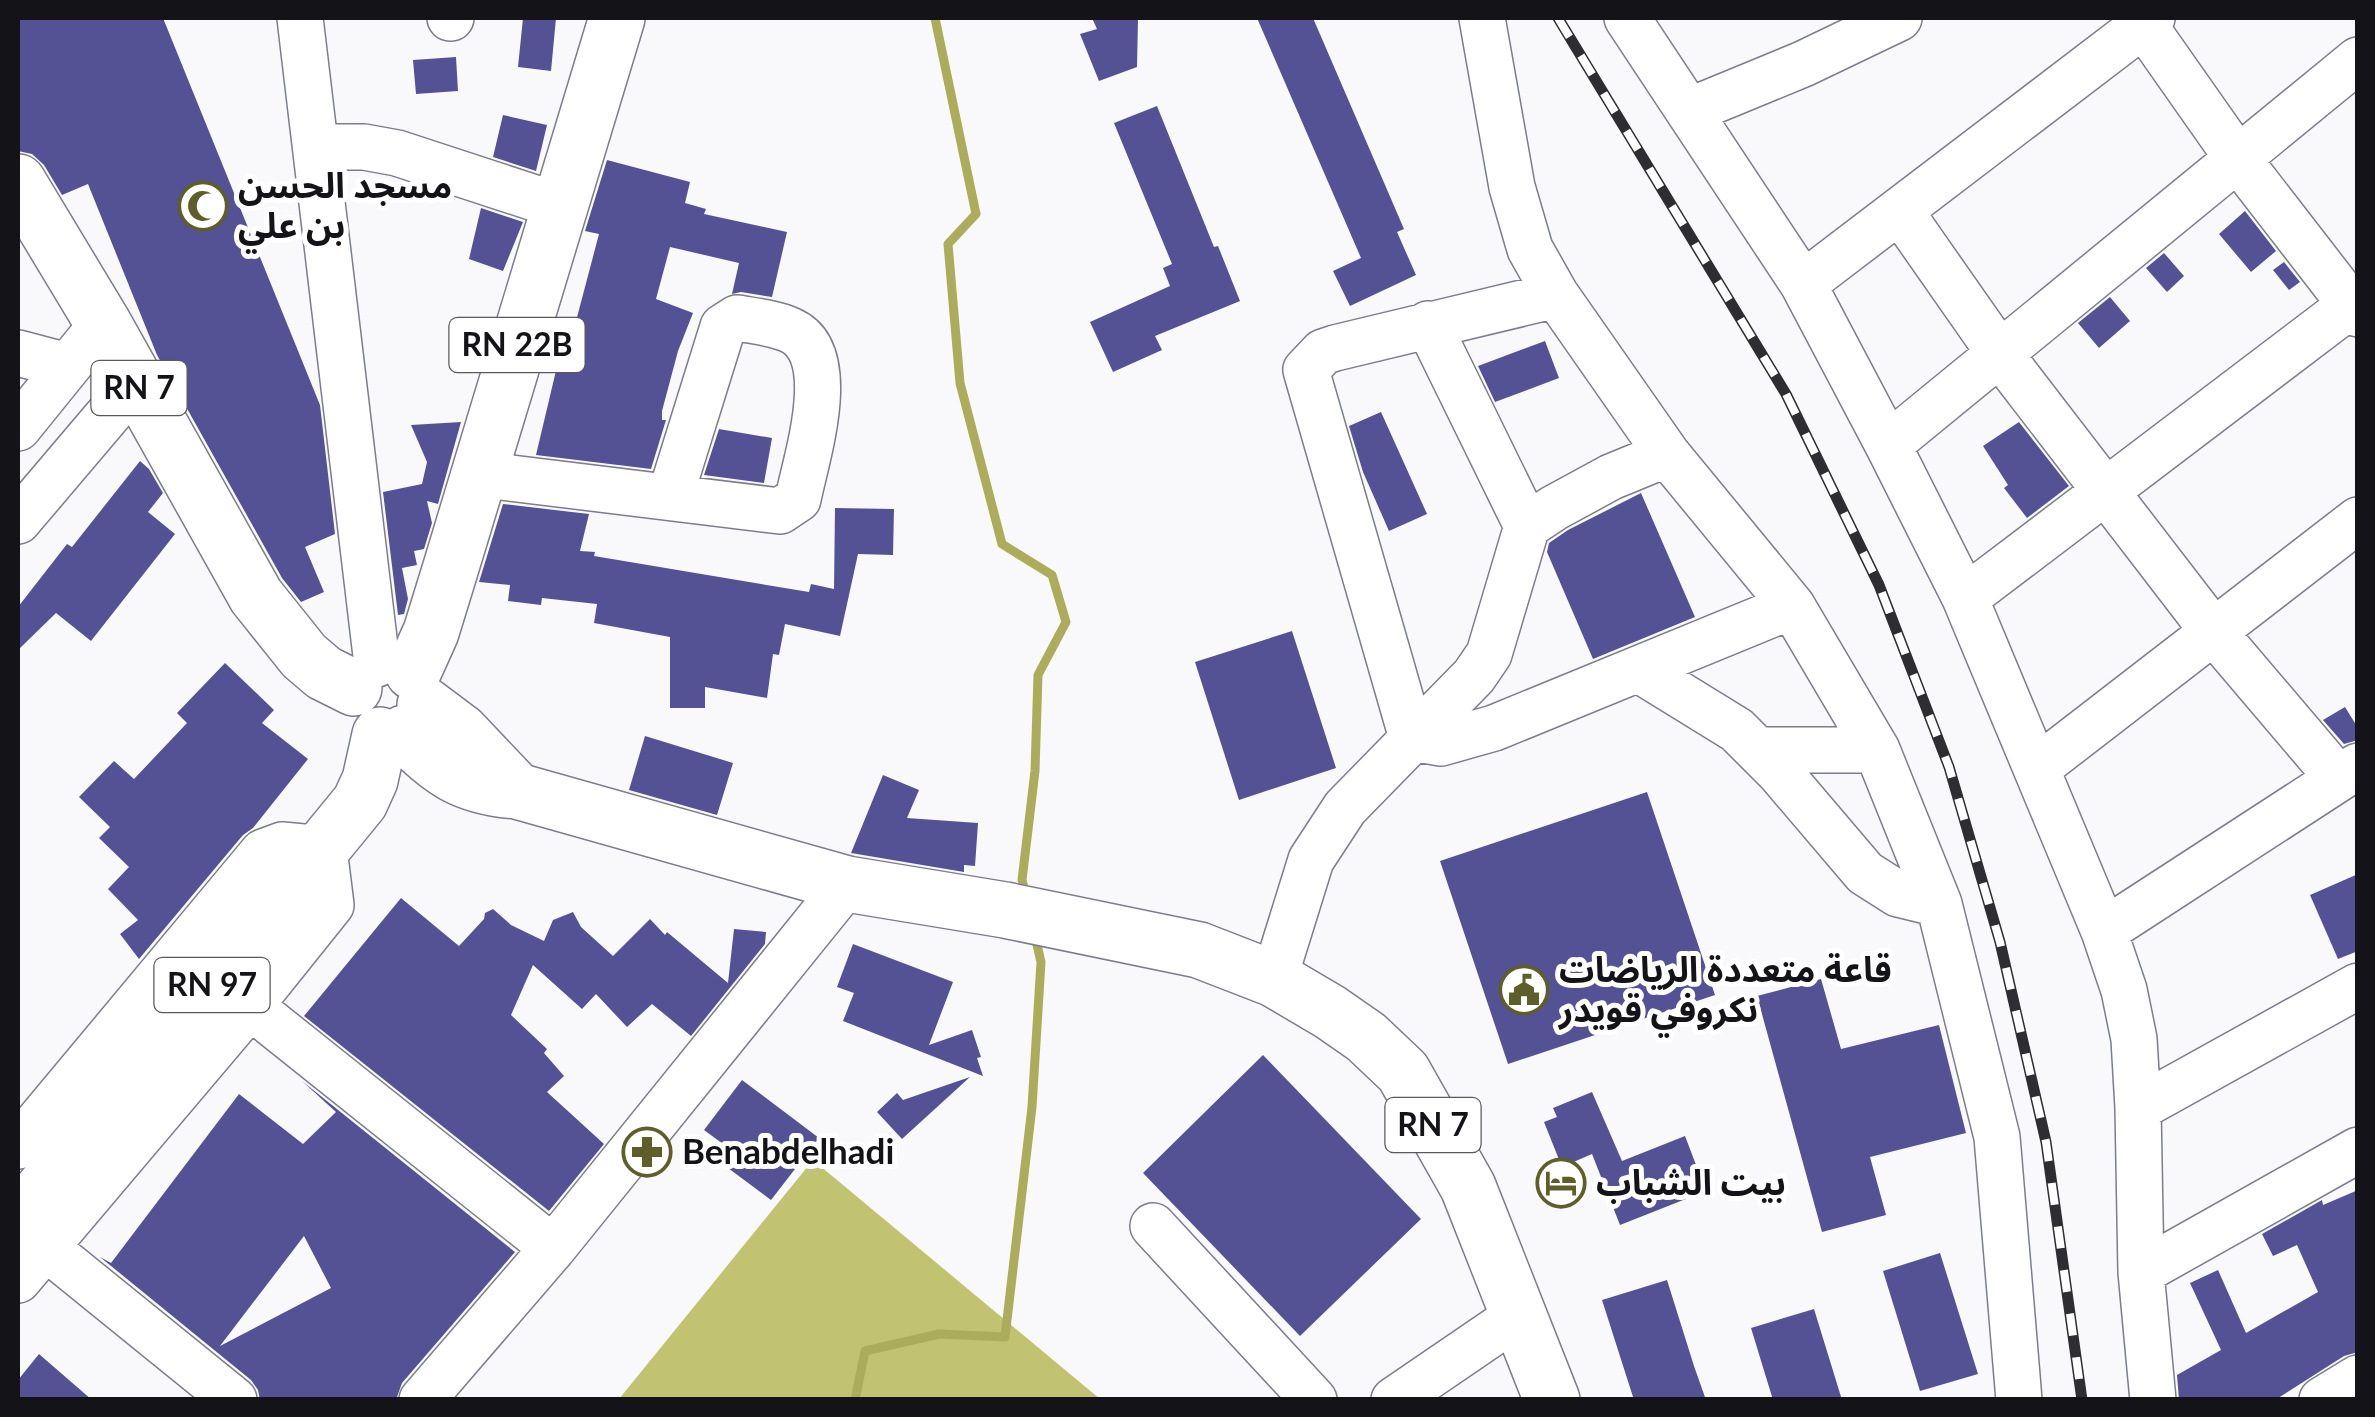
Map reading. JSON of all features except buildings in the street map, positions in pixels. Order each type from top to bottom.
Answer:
[{"type":"main road","name":"RN 22B","points":[[389,695],[436,616],[616,18]]},
{"type":"main road","name":"RN 7","points":[[18,182],[103,323],[256,596],[336,638],[389,695],[448,774],[482,787],[517,791],[848,884],[1006,910],[1199,950],[1274,979],[1366,1037],[1403,1072],[1468,1188],[1552,1400]]},
{"type":"main road","name":"RN 97","points":[[27,1230],[231,994],[324,849],[360,802],[370,780],[389,695]]},
{"type":"street","points":[[300,18],[389,695]]},
{"type":"street","points":[[1482,18],[1512,188],[1530,248],[1556,295],[1667,454],[1792,606],[1877,750],[1939,904],[1997,1137],[2019,1400]]},
{"type":"street","points":[[1627,18],[1802,284],[1888,445],[1964,598],[2104,931],[2124,990],[2134,1039],[2141,1272],[2152,1400]]},
{"type":"street","points":[[1690,111],[1899,18]]},
{"type":"street","points":[[1802,284],[2145,20],[2238,158],[2354,309],[1964,598]]},
{"type":"street","points":[[1888,445],[2358,60]]},
{"type":"street","points":[[316,147],[364,147],[397,153],[558,206]]},
{"type":"street","points":[[1900,211],[2000,354],[2214,631],[2352,770],[2104,931]]},
{"type":"street","points":[[1412,738],[1306,370],[1323,352],[1556,295]]},
{"type":"street","points":[[18,428],[103,323]]},
{"type":"street","points":[[1428,324],[1528,526]]},
{"type":"street","points":[[18,353],[67,366]]},
{"type":"street","points":[[18,521],[136,382]]},
{"type":"street","points":[[1274,979],[1311,860],[1345,808],[1474,676],[1489,654],[1528,526],[1611,476],[1667,454]]},
{"type":"street","points":[[477,474],[617,494],[670,497]]},
{"type":"street","points":[[2037,768],[2358,520]]},
{"type":"street","points":[[1412,738],[1440,743],[1466,738],[1792,606]]},
{"type":"street","points":[[1638,669],[1737,730],[1865,873],[1898,894],[1939,904]]},
{"type":"street","points":[[1758,750],[1877,750]]},
{"type":"street","points":[[18,1146],[263,852],[282,845],[324,849]]},
{"type":"street","points":[[422,1400],[553,1248],[848,884]]},
{"type":"street","points":[[2138,1108],[2358,986]]},
{"type":"street","points":[[231,994],[553,1248]]},
{"type":"street","points":[[2141,1272],[2358,1150]]},
{"type":"street","points":[[1153,1226],[1314,1400]]},
{"type":"street","points":[[18,1280],[27,1230],[234,1400]]},
{"type":"street","points":[[1394,1400],[1520,1314]]},
{"type":"shaded area","points":[[813,1160],[1100,1399],[619,1399]]},
{"type":"waterway","points":[[935,18],[976,214],[948,244],[960,383],[1002,544],[1052,575],[1066,622],[1038,675],[1035,771],[1022,880],[1026,896]]},
{"type":"waterway","points":[[855,1400],[865,1351],[939,1334],[1005,1337],[1032,1107],[1041,962],[1035,936]]},
{"type":"railway","points":[[1558,18],[1786,394],[1879,585],[1949,767],[2000,942],[2046,1142],[2082,1400]]},
{"type":"place","name":"مسجد الحسن بن علي","points":[[203,206]]},
{"type":"place","name":"قاعة متعددة الرياضات نكروفي قويدر","points":[[1524,990]]},
{"type":"place","name":"Benabdelhadi","points":[[647,1152]]},
{"type":"place","name":"بيت الشباب","points":[[1561,1183]]}]
